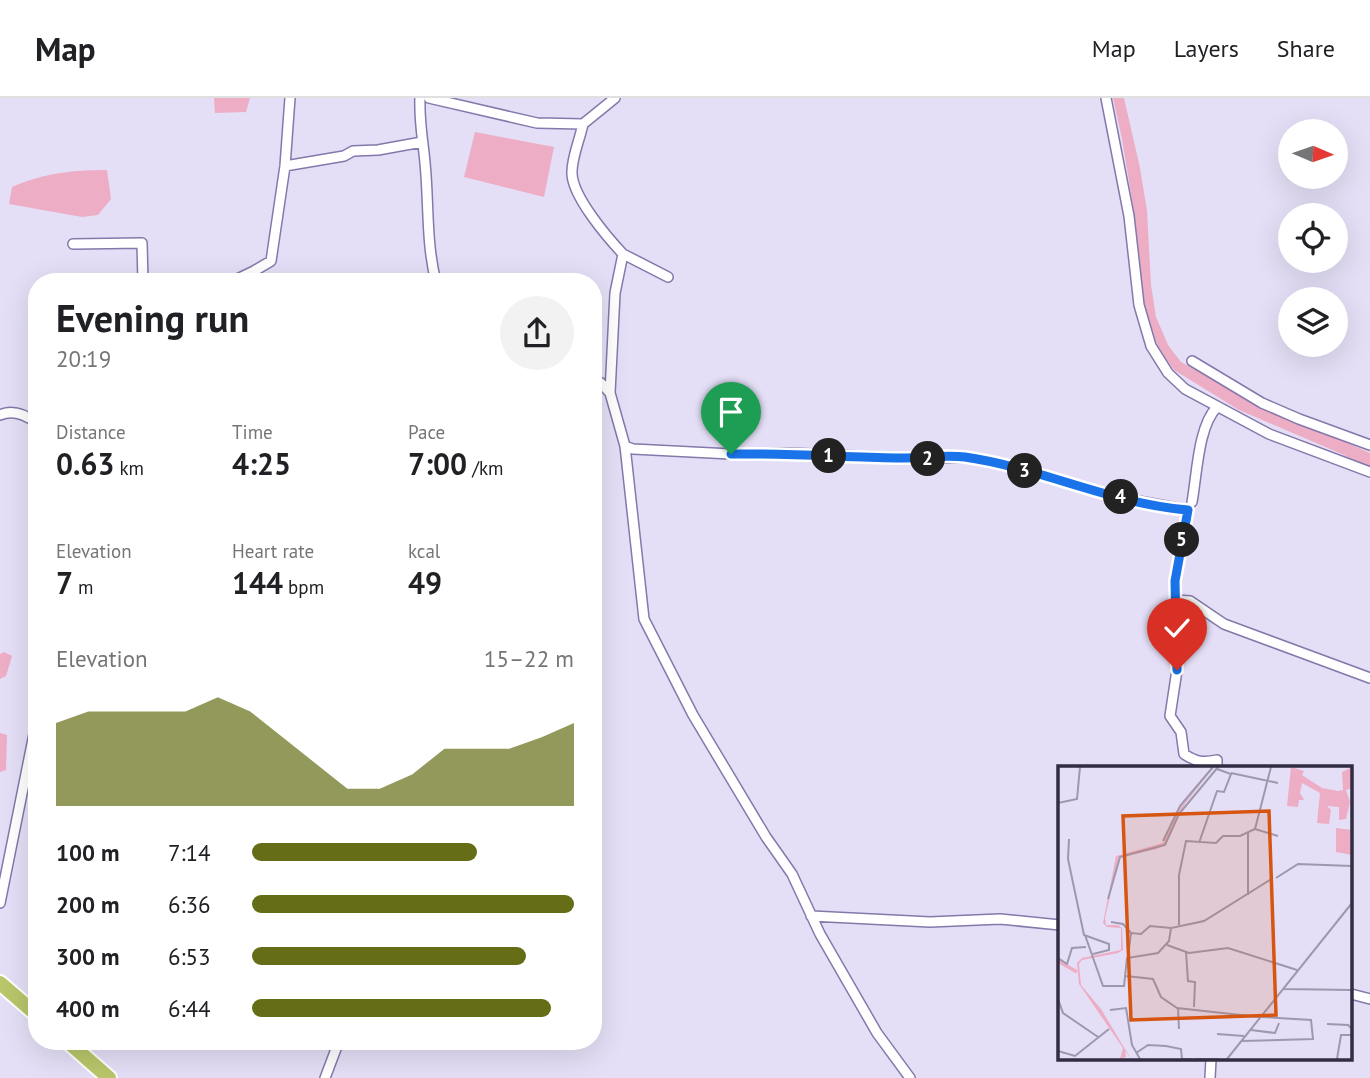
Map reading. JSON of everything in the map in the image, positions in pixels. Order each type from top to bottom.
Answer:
[{"type":"highway","points":[[0,983],[28,1007]]},
{"type":"highway","points":[[77,1050],[109,1078]]},
{"type":"street","points":[[250,273],[271,261],[285,166],[290,98]]},
{"type":"street","points":[[421,98],[419,121],[434,273]]},
{"type":"street","points":[[429,98],[537,123],[583,124]]},
{"type":"street","points":[[615,98],[583,124],[572,172],[575,187],[602,231],[622,254],[667,277]]},
{"type":"street","points":[[1106,98],[1129,216],[1139,305],[1151,346],[1168,373],[1185,388],[1269,434],[1370,472]]},
{"type":"street","points":[[285,166],[344,156],[354,151],[378,150],[422,142]]},
{"type":"street","points":[[73,244],[142,243],[143,273]]},
{"type":"street","points":[[622,254],[615,293],[610,393],[625,446],[644,619],[693,715],[766,837],[792,874],[811,916],[877,1033],[910,1078]]},
{"type":"street","points":[[1192,361],[1262,403],[1370,445]]},
{"type":"street","points":[[602,384],[610,393]]},
{"type":"street","points":[[1192,502],[1204,429],[1208,416],[1217,407]]},
{"type":"street","points":[[0,415],[6,412],[28,416]]},
{"type":"street","points":[[625,446],[633,449],[731,454],[788,453],[926,459],[964,457],[997,463],[1126,499],[1188,510],[1175,581],[1177,670],[1170,716],[1181,732],[1184,754],[1194,761],[1217,760],[1217,766]]},
{"type":"street","points":[[1175,600],[1190,601],[1224,624],[1370,678]]},
{"type":"street","points":[[0,903],[28,764]]},
{"type":"street","points":[[811,916],[930,922],[1000,919],[1058,925]]},
{"type":"street","points":[[1352,994],[1370,999]]},
{"type":"street","points":[[326,1078],[336,1050]]},
{"type":"street","points":[[1210,1078],[1212,1060]]},
{"type":"shaded area","points":[[214,98],[250,98],[246,112],[215,113]]},
{"type":"shaded area","points":[[1113,98],[1124,98],[1140,168],[1147,211],[1151,285],[1156,317],[1168,345],[1181,362],[1242,396],[1370,453],[1370,470],[1344,455],[1239,410],[1174,370],[1159,349],[1145,313],[1134,212]]},
{"type":"shaded area","points":[[475,132],[554,147],[544,197],[464,177]]},
{"type":"shaded area","points":[[107,170],[111,199],[98,215],[82,217],[9,204],[12,187],[24,182],[59,173]]},
{"type":"shaded area","points":[[4,652],[12,656],[6,676],[0,679],[0,654]]},
{"type":"shaded area","points":[[0,733],[7,735],[6,770],[0,772]]},
{"type":"route","points":[[731,454],[788,453],[926,459],[964,457],[997,463],[1126,499],[1188,510],[1175,581],[1177,670]]}]
